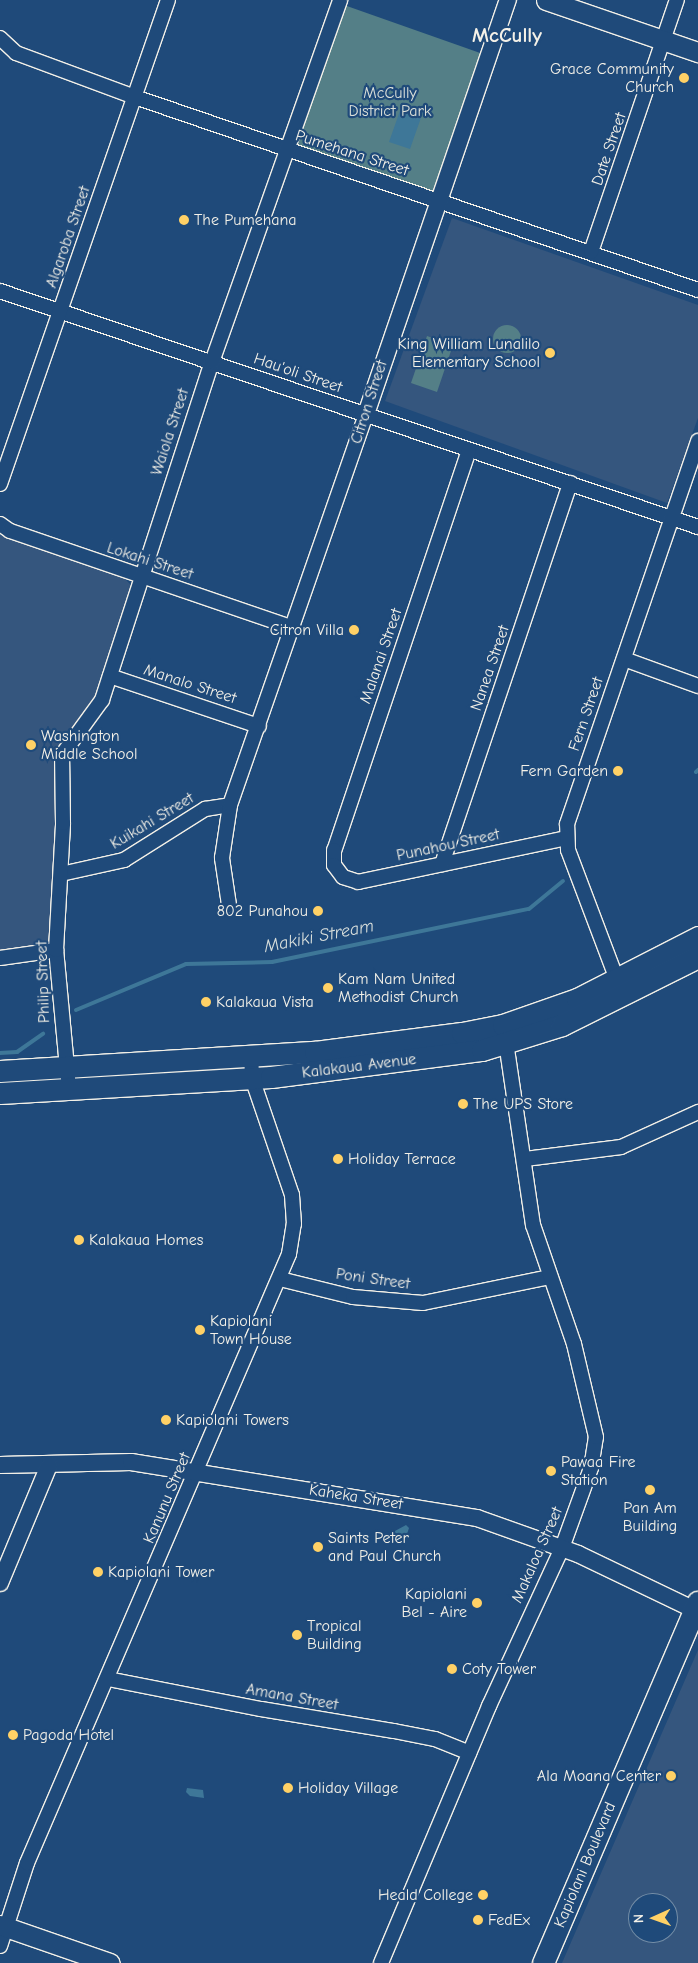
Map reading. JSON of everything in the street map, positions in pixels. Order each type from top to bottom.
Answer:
[{"type":"main road","points":[[546,0],[698,52]]},
{"type":"main road","name":"Kalakaua Avenue","points":[[0,1093],[252,1078],[366,1066],[505,1035],[562,1026],[698,937]]},
{"type":"main road","name":"Kalakaua Avenue","points":[[620,989],[698,957]]},
{"type":"main road","name":"Kalakaua Avenue","points":[[0,1071],[355,1048],[505,1035]]},
{"type":"main road","name":"Kapiolani Boulevard","points":[[543,1963],[697,1607]]},
{"type":"main road","points":[[3,1926],[110,1963]]},
{"type":"street","name":"Algaroba Street","points":[[0,484],[136,97],[168,0]]},
{"type":"street","name":"Waiola Street","points":[[61,874],[62,755],[98,707],[110,676],[212,362],[289,151],[340,0]]},
{"type":"street","name":"Citron Street","points":[[229,905],[222,858],[230,805],[259,726],[508,0]]},
{"type":"street","name":"Date Street","points":[[591,252],[677,0]]},
{"type":"street","name":"Pumehana Street","points":[[0,38],[16,53],[136,97],[698,290]]},
{"type":"street","name":"Hau'oli Street","points":[[0,291],[61,310],[698,527]]},
{"type":"street","name":"Fern Street","points":[[566,838],[567,824],[698,441]]},
{"type":"street","name":"Malanai Street","points":[[339,874],[333,860],[334,850],[469,450]]},
{"type":"street","name":"Nanea Street","points":[[442,864],[570,483]]},
{"type":"street","name":"Lokahi Street","points":[[0,524],[10,531],[292,627]]},
{"type":"street","points":[[624,659],[698,686]]},
{"type":"street","name":"Manalo Street","points":[[110,676],[259,726]]},
{"type":"street","name":"Kuikahi Street","points":[[61,874],[124,860],[206,809],[230,805]]},
{"type":"street","name":"Punahou Street","points":[[339,874],[358,882],[566,838]]},
{"type":"street","points":[[566,838],[620,989]]},
{"type":"street","name":"Philip Street","points":[[61,874],[56,950],[69,1089]]},
{"type":"street","points":[[0,958],[56,950]]},
{"type":"street","name":"Makaloa Street","points":[[381,1963],[469,1754],[562,1548],[587,1481],[596,1437],[574,1344],[533,1226],[525,1159],[505,1035]]},
{"type":"street","name":"Kanunu Street","points":[[0,1946],[3,1926],[27,1863],[198,1471],[289,1254],[294,1224],[292,1195],[252,1078],[251,1055]]},
{"type":"street","points":[[525,1159],[621,1146],[698,1112]]},
{"type":"street","name":"Poni Street","points":[[280,1279],[354,1297],[423,1303],[550,1277]]},
{"type":"street","name":"Kaheka Street","points":[[0,1466],[131,1462],[198,1471],[477,1518],[562,1548],[697,1607]]},
{"type":"street","points":[[0,1583],[49,1465]]},
{"type":"street","name":"Amana Street","points":[[108,1679],[236,1705],[394,1731],[435,1740],[469,1754]]},
{"type":"shaded area","points":[[402,105],[423,112],[410,149],[389,142]]},
{"type":"shaded area","name":"King William Lunalilo Elementary School","points":[[452,218],[698,305],[698,418],[667,503],[385,401]]},
{"type":"shaded area","name":"Washington Middle School","points":[[0,535],[124,578],[133,587],[97,695],[60,748],[52,939],[45,945],[0,953]]},
{"type":"shaded area","points":[[406,1525],[409,1528],[407,1534],[394,1540],[395,1531]]},
{"type":"shaded area","name":"Ala Moana Center","points":[[698,1650],[698,1963],[562,1963]]},
{"type":"shaded area","points":[[187,1788],[203,1790],[204,1798],[190,1796],[186,1792]]},
{"type":"green space","name":"McCully District Park","points":[[344,5],[483,54],[437,197],[296,150]]},
{"type":"green space","points":[[507,325],[517,329],[521,339],[517,349],[507,353],[497,349],[493,339],[497,329]]},
{"type":"green space","points":[[427,336],[453,345],[437,392],[411,383]]},
{"type":"waterway","name":"Makiki Stream","points":[[76,1010],[186,964],[272,962],[529,909],[563,881]]},
{"type":"waterway","name":"Makiki Stream","points":[[0,1053],[17,1052],[43,1034]]},
{"type":"place","name":"Grace Community Church","points":[[684,78]]},
{"type":"place","name":"The Pumehana","points":[[184,220]]},
{"type":"place","name":"King William Lunalilo Elementary School","points":[[550,353]]},
{"type":"place","name":"Citron Villa","points":[[354,630]]},
{"type":"place","name":"Washington Middle School","points":[[31,745]]},
{"type":"place","name":"Fern Garden","points":[[618,771]]},
{"type":"place","name":"802 Punahou","points":[[318,911]]},
{"type":"place","name":"Kam Nam United Methodist Church","points":[[328,988]]},
{"type":"place","name":"Kalakaua Vista","points":[[206,1002]]},
{"type":"place","name":"The UPS Store","points":[[463,1104]]},
{"type":"place","name":"Holiday Terrace","points":[[338,1159]]},
{"type":"place","name":"Kalakaua Homes","points":[[79,1240]]},
{"type":"place","name":"Kapiolani Town House","points":[[200,1330]]},
{"type":"place","name":"Kapiolani Towers","points":[[166,1420]]},
{"type":"place","name":"Pawaa Fire Station","points":[[551,1471]]},
{"type":"place","name":"Pan Am Building","points":[[650,1490]]},
{"type":"place","name":"Saints Peter and Paul Church","points":[[318,1547]]},
{"type":"place","name":"Kapiolani Tower","points":[[98,1572]]},
{"type":"place","name":"Kapiolani Bel - Aire","points":[[477,1603]]},
{"type":"place","name":"Tropical Building","points":[[297,1635]]},
{"type":"place","name":"Coty Tower","points":[[452,1669]]},
{"type":"place","name":"Pagoda Hotel","points":[[13,1735]]},
{"type":"place","name":"Ala Moana Center","points":[[671,1776]]},
{"type":"place","name":"Holiday Village","points":[[288,1788]]},
{"type":"place","name":"Heald College","points":[[483,1895]]},
{"type":"place","name":"FedEx","points":[[478,1920]]},
{"type":"district","name":"McCully","points":[[507,35]]}]
